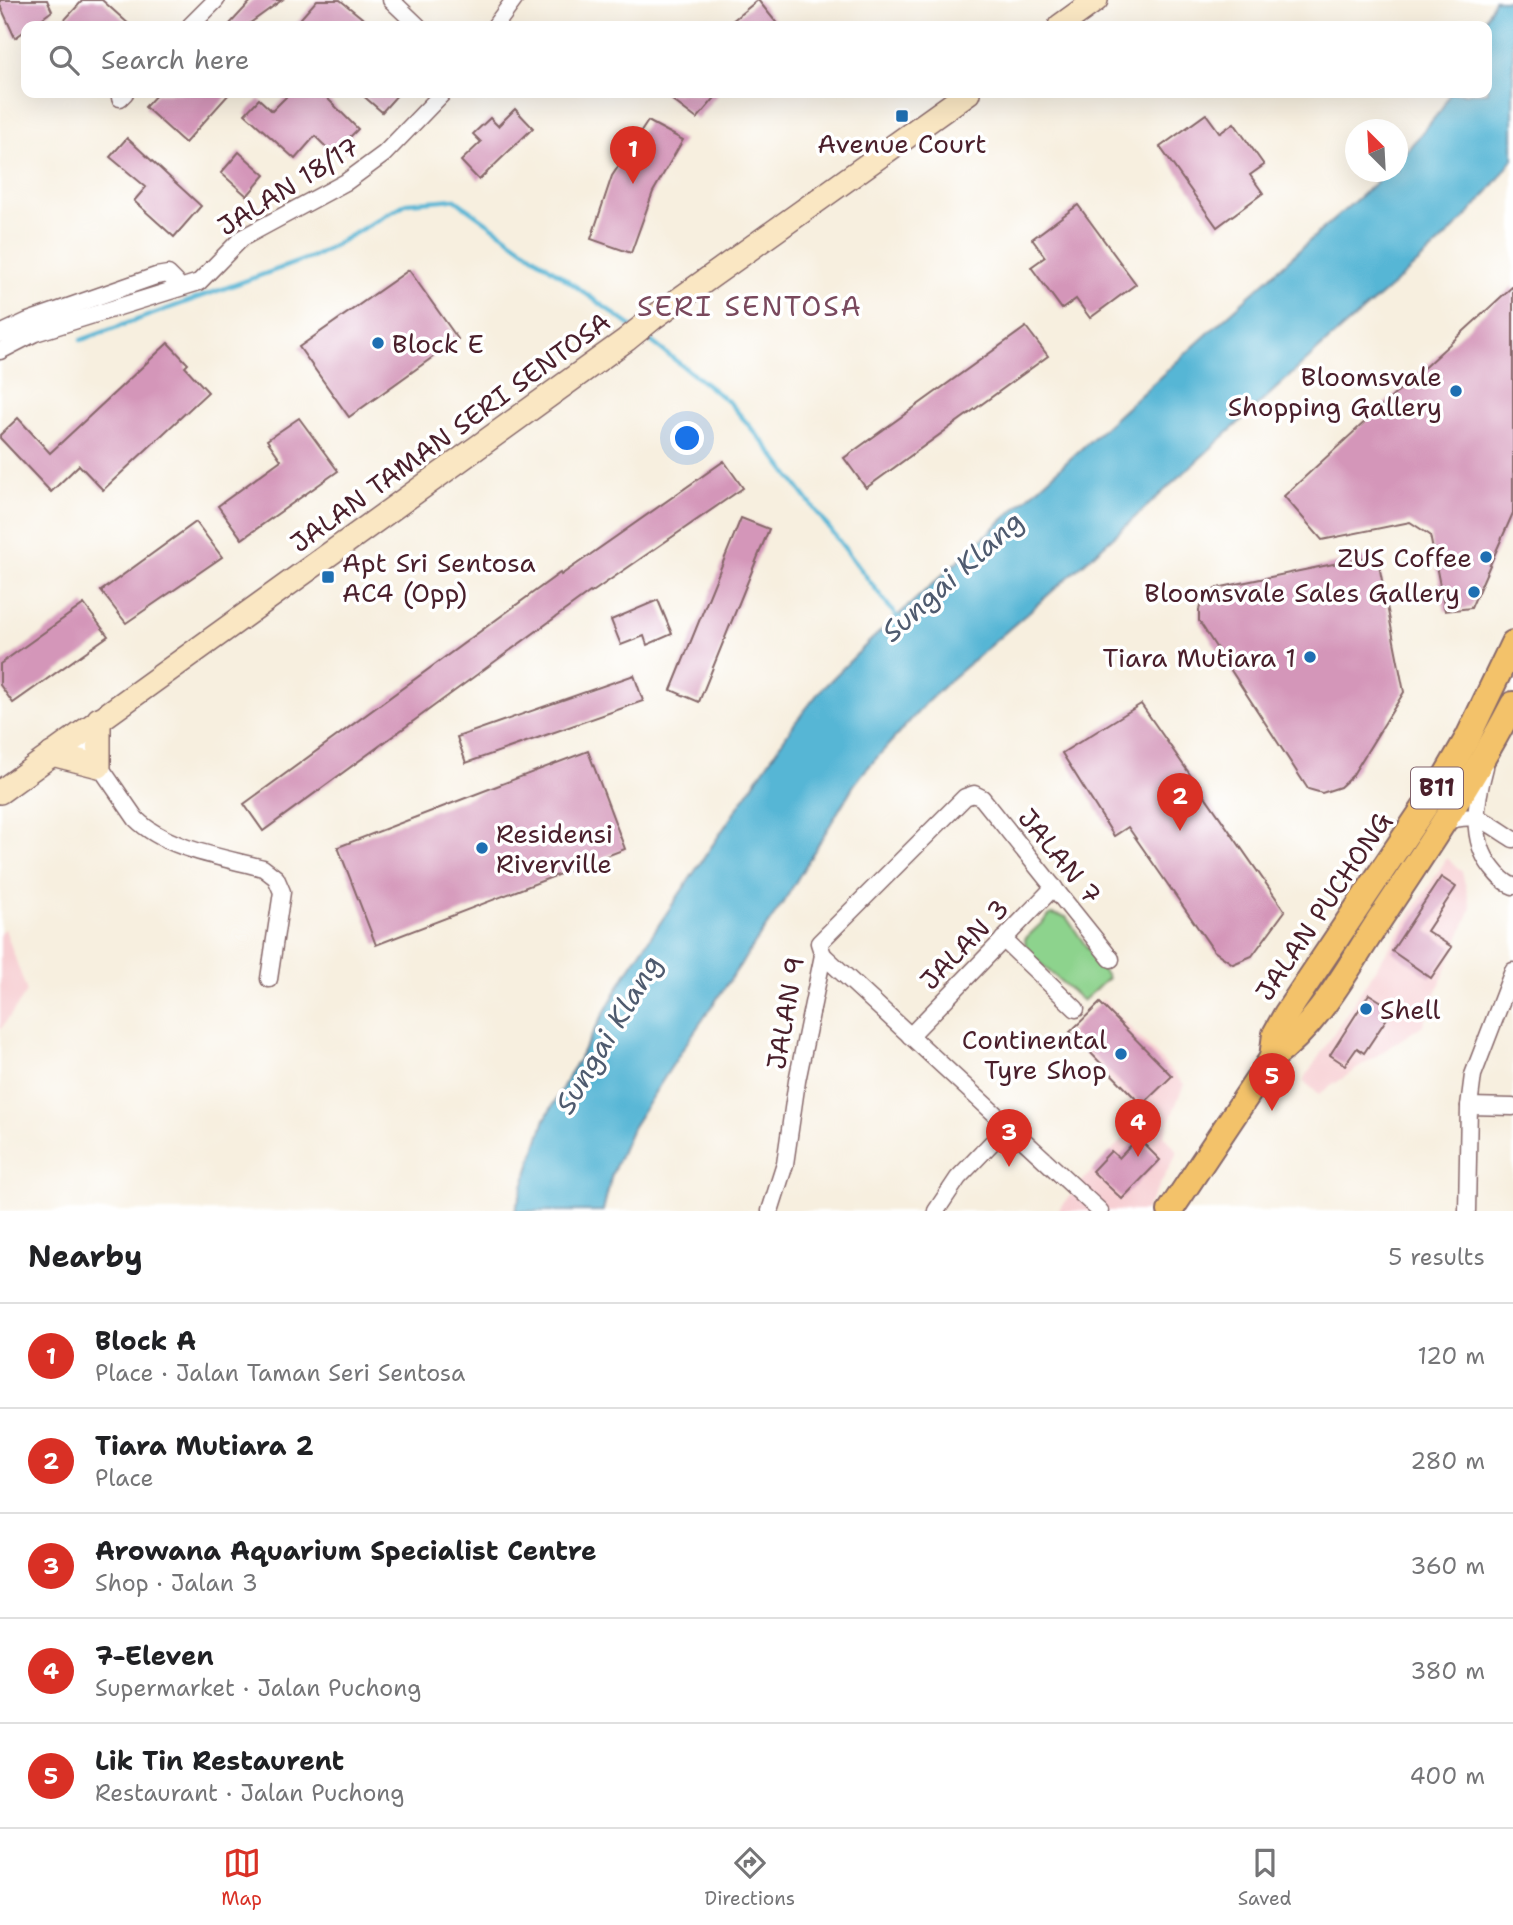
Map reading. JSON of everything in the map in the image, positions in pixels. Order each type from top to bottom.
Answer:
[{"type":"main road","points":[[1067,21],[1096,0]]},
{"type":"main road","name":"JALAN TAMAN SERI SENTOSA","points":[[0,792],[961,98]]},
{"type":"main road","name":"JALAN PUCHONG","points":[[1272,1058],[1275,1034],[1286,1014],[1446,775],[1468,737],[1513,643]]},
{"type":"main road","name":"JALAN PUCHONG","points":[[1170,1211],[1272,1058],[1292,1043],[1331,993],[1490,749],[1513,704]]},
{"type":"main road","points":[[52,754],[99,766],[99,719]]},
{"type":"street","points":[[195,21],[216,0]]},
{"type":"street","points":[[391,0],[413,21]]},
{"type":"street","points":[[499,21],[514,0]]},
{"type":"street","name":"JALAN 18/17","points":[[32,327],[199,282],[242,238],[346,182],[384,155],[438,98]]},
{"type":"street","points":[[0,334],[32,327]]},
{"type":"street","points":[[0,351],[32,327]]},
{"type":"street","points":[[78,735],[136,819],[147,830],[167,841],[262,868],[276,878],[282,892],[269,979]]},
{"type":"street","points":[[1490,749],[1478,794],[1476,817],[1479,843],[1486,861],[1502,879],[1513,886]]},
{"type":"street","name":"JALAN 7","points":[[965,797],[974,794],[982,798],[1111,959]]},
{"type":"street","name":"JALAN 9","points":[[770,1211],[785,1164],[797,1081],[823,955],[819,943],[965,797]]},
{"type":"street","points":[[1444,822],[1462,817],[1476,817],[1513,839]]},
{"type":"street","name":"JALAN 3","points":[[910,1036],[1054,887]]},
{"type":"street","points":[[1003,939],[1076,1009]]},
{"type":"street","points":[[823,955],[1100,1211]]},
{"type":"street","points":[[1467,1211],[1469,1106],[1473,1074],[1513,971]]},
{"type":"street","points":[[1469,1106],[1513,1107]]},
{"type":"street","points":[[936,1211],[958,1178],[1009,1126]]},
{"type":"shaded area","points":[[1447,858],[1462,872],[1471,908],[1423,1025],[1319,1094],[1303,1081]]},
{"type":"shaded area","points":[[5,929],[27,992],[0,1030],[0,932]]},
{"type":"shaded area","points":[[1103,999],[1184,1084],[1164,1135],[1178,1152],[1145,1211],[1057,1211],[1144,1117],[1066,1035]]},
{"type":"green space","points":[[1051,914],[1066,917],[1108,978],[1083,1001],[1026,951],[1025,939]]},
{"type":"water","name":"Sungai Klang","points":[[1494,0],[1513,0],[1513,159],[1493,186],[1471,212],[1421,260],[1090,558],[951,679],[864,772],[786,898],[632,1128],[612,1174],[603,1211],[515,1211],[545,1119],[627,972],[794,724],[820,691],[871,640],[1377,182],[1408,182],[1408,149],[1441,110],[1447,98],[1492,98],[1492,21],[1484,21]]},
{"type":"building","points":[[0,0],[47,0],[52,11],[39,21],[21,21],[21,34],[15,38]]},
{"type":"building","points":[[83,0],[102,0],[125,21],[64,21]]},
{"type":"building","points":[[252,0],[282,0],[253,21],[233,21]]},
{"type":"building","points":[[317,0],[340,0],[366,21],[298,21]]},
{"type":"building","points":[[758,0],[775,21],[732,21]]},
{"type":"building","points":[[153,98],[226,98],[185,143],[145,107]]},
{"type":"building","points":[[285,98],[327,98],[358,129],[333,154],[315,136],[295,159],[245,114],[259,99],[272,111]]},
{"type":"building","points":[[366,98],[395,98],[382,112]]},
{"type":"building","points":[[670,98],[715,98],[697,119]]},
{"type":"building","points":[[515,109],[533,128],[479,180],[461,161],[481,142],[473,134],[490,118],[498,126]]},
{"type":"building","points":[[1206,114],[1220,133],[1234,123],[1264,165],[1250,175],[1263,193],[1217,227],[1160,147]]},
{"type":"building","points":[[648,121],[683,140],[653,192],[631,253],[591,239],[612,176]]},
{"type":"building","points":[[127,138],[201,206],[174,237],[134,201],[146,187],[110,157]]},
{"type":"building","points":[[239,152],[265,175],[247,196],[221,173]]},
{"type":"building","points":[[1078,205],[1136,284],[1090,318],[1076,299],[1062,309],[1031,267],[1045,257],[1032,239]]},
{"type":"building","name":"Block E","points":[[409,270],[458,339],[349,417],[299,347]]},
{"type":"building","name":"Bloomsvale Shopping Gallery","points":[[1513,286],[1513,513],[1471,608],[1445,611],[1430,535],[1410,522],[1322,540],[1284,496]]},
{"type":"building","points":[[1026,327],[1048,356],[866,488],[844,458]]},
{"type":"building","points":[[168,343],[188,364],[185,367],[208,392],[103,490],[79,465],[51,492],[0,438],[18,418],[50,453]]},
{"type":"building","points":[[299,418],[338,471],[242,539],[218,506],[281,460],[267,440]]},
{"type":"building","points":[[724,461],[743,488],[590,592],[263,831],[244,804],[560,573],[561,575]]},
{"type":"building","points":[[741,518],[769,529],[699,702],[671,690]]},
{"type":"building","points":[[196,522],[222,557],[126,623],[101,591]]},
{"type":"building","name":"Tiara Mutiara 1","points":[[1377,555],[1404,692],[1352,776],[1340,787],[1322,793],[1308,789],[1199,621],[1199,610],[1203,597],[1217,588]]},
{"type":"building","points":[[658,600],[672,634],[647,645],[644,636],[621,645],[611,620]]},
{"type":"building","points":[[84,604],[108,636],[13,703],[0,685],[0,664]]},
{"type":"building","points":[[634,675],[643,701],[466,763],[457,737]]},
{"type":"building","points":[[1141,704],[1285,911],[1252,956],[1233,964],[1214,951],[1128,827],[1114,836],[1062,753]]},
{"type":"building","name":"Residensi Riverville","points":[[588,751],[625,849],[376,945],[338,847]]},
{"type":"building","points":[[1441,877],[1456,887],[1427,931],[1452,947],[1431,978],[1392,951]]},
{"type":"building","points":[[1369,994],[1393,1009],[1364,1053],[1357,1048],[1345,1065],[1330,1055]]},
{"type":"building","name":"Continental Tyre Shop","points":[[1100,1003],[1172,1076],[1142,1105],[1070,1032]]},
{"type":"building","points":[[1138,1138],[1160,1160],[1122,1199],[1092,1171],[1111,1151],[1119,1158]]},
{"type":"waterway","points":[[81,340],[317,255],[407,203],[454,199],[631,326]]},
{"type":"waterway","name":"Sungai Klang","points":[[643,335],[730,403],[768,448],[900,621]]},
{"type":"place","name":"Avenue Court","points":[[902,116]]},
{"type":"place","name":"Block A","points":[[633,184]]},
{"type":"place","name":"Block E","points":[[378,343]]},
{"type":"place","name":"Bloomsvale Shopping Gallery","points":[[1456,391]]},
{"type":"place","name":"ZUS Coffee","points":[[1486,557]]},
{"type":"place","name":"Apt Sri Sentosa AC4 (Opp)","points":[[328,577]]},
{"type":"place","name":"Bloomsvale Sales Gallery","points":[[1474,592]]},
{"type":"place","name":"Tiara Mutiara 1","points":[[1310,657]]},
{"type":"place","name":"Tiara Mutiara 2","points":[[1180,831]]},
{"type":"place","name":"Residensi Riverville","points":[[482,848]]},
{"type":"place","name":"Shell","points":[[1366,1009]]},
{"type":"place","name":"Continental Tyre Shop","points":[[1121,1054]]},
{"type":"place","name":"Lik Tin Restaurent","points":[[1272,1111]]},
{"type":"place","name":"7-Eleven","points":[[1138,1157]]},
{"type":"place","name":"Arowana Aquarium Specialist Centre","points":[[1009,1167]]},
{"type":"district","name":"SERI SENTOSA","points":[[750,306]]}]
